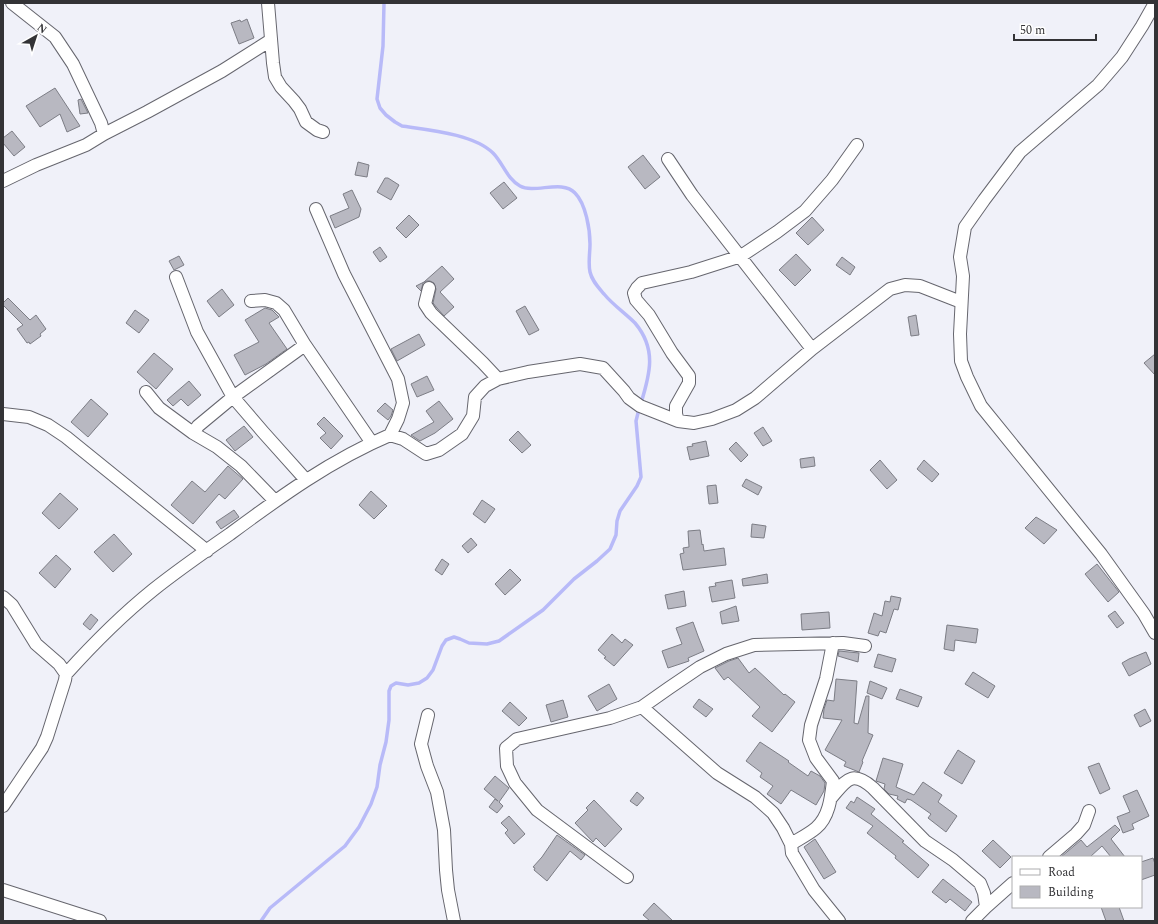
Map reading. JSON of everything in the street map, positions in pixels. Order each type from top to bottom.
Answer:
[{"type":"street","points":[[12,3],[55,37],[73,64],[104,134]]},
{"type":"street","points":[[268,3],[275,77],[281,87],[300,109],[306,122],[317,130],[323,132]]},
{"type":"street","points":[[1155,3],[1122,57],[1098,85],[1020,152],[965,227],[960,257],[963,276],[960,334],[961,362],[981,406],[1101,554],[1144,614],[1155,633]]},
{"type":"street","points":[[3,181],[36,165],[86,145],[222,71],[272,40]]},
{"type":"street","points":[[678,421],[676,406],[689,383],[690,376],[672,353],[649,315],[636,300],[634,293],[637,288],[642,283],[690,272],[740,256],[805,211],[832,180],[857,145]]},
{"type":"street","points":[[668,159],[692,195],[812,349]]},
{"type":"street","points":[[3,806],[42,748],[47,737],[66,674],[108,630],[154,589],[275,501],[306,480],[372,443],[390,435],[398,419],[403,403],[398,379],[344,274],[316,209]]},
{"type":"street","points":[[176,277],[197,332],[233,397],[306,480]]},
{"type":"street","points":[[390,435],[403,439],[426,454],[439,450],[462,434],[473,416],[475,397],[485,386],[498,379],[528,372],[580,364],[603,368],[629,398],[640,406],[678,421],[694,423],[712,419],[736,410],[755,398],[812,349],[890,289],[904,285],[920,286],[961,302]]},
{"type":"street","points":[[429,288],[425,304],[431,313],[498,379]]},
{"type":"street","points":[[251,301],[265,300],[276,303],[284,310],[305,345],[372,443]]},
{"type":"street","points":[[193,433],[198,426],[233,397],[305,345]]},
{"type":"street","points":[[146,392],[159,408],[193,433],[217,447],[241,466],[275,501]]},
{"type":"street","points":[[3,414],[29,417],[48,425],[66,437],[207,551]]},
{"type":"street","points":[[3,597],[12,604],[36,644],[59,664],[66,674]]},
{"type":"street","points":[[791,844],[816,828],[825,818],[831,798],[833,781],[816,758],[810,740],[810,725],[826,679],[833,643]]},
{"type":"street","points":[[627,877],[537,810],[515,783],[507,766],[506,748],[517,739],[610,718],[642,707],[700,667],[726,654],[754,646],[843,643],[866,646]]},
{"type":"street","points":[[642,707],[717,773],[755,797],[773,813],[791,844],[792,853],[814,890],[839,921]]},
{"type":"street","points":[[428,715],[421,744],[427,766],[438,792],[444,830],[448,890],[454,921]]},
{"type":"street","points":[[831,798],[846,781],[855,778],[863,780],[925,841],[953,860],[980,883],[984,893],[986,907]]},
{"type":"street","points":[[1050,856],[1076,834],[1084,825],[1090,811]]},
{"type":"street","points":[[972,921],[1012,884]]},
{"type":"street","points":[[3,890],[100,921]]},
{"type":"building","points":[[247,19],[254,38],[239,44],[231,23],[240,20],[241,22]]},
{"type":"building","points":[[55,88],[80,126],[67,132],[60,114],[40,127],[26,106]]},
{"type":"building","points":[[81,99],[88,113],[80,114],[78,100]]},
{"type":"building","points":[[12,131],[25,147],[14,156],[3,143],[3,138]]},
{"type":"building","points":[[643,155],[660,177],[645,189],[628,167]]},
{"type":"building","points":[[358,162],[369,165],[367,177],[355,175]]},
{"type":"building","points":[[385,178],[388,178],[399,185],[391,200],[377,192]]},
{"type":"building","points":[[504,182],[517,198],[503,209],[490,193]]},
{"type":"building","points":[[352,190],[361,209],[359,217],[335,228],[330,216],[349,208],[343,194]]},
{"type":"building","points":[[409,215],[419,225],[406,238],[396,228]]},
{"type":"building","points":[[812,217],[824,230],[808,245],[796,233]]},
{"type":"building","points":[[380,247],[387,257],[380,262],[373,252]]},
{"type":"building","points":[[796,254],[811,270],[795,286],[779,270]]},
{"type":"building","points":[[179,256],[184,265],[174,270],[169,261]]},
{"type":"building","points":[[842,257],[855,267],[850,275],[836,265]]},
{"type":"building","points":[[442,266],[454,279],[440,292],[454,307],[444,316],[433,303],[436,289],[434,283],[427,281],[423,283],[421,291],[416,286],[424,282]]},
{"type":"building","points":[[222,289],[234,305],[219,317],[207,301]]},
{"type":"building","points":[[8,298],[30,320],[36,315],[46,329],[40,334],[41,336],[30,344],[29,342],[27,343],[17,329],[23,325],[3,305]]},
{"type":"building","points":[[525,306],[539,330],[529,335],[516,311]]},
{"type":"building","points":[[265,308],[272,310],[279,317],[269,323],[287,349],[266,364],[245,375],[234,355],[259,342],[245,320]]},
{"type":"building","points":[[135,310],[149,320],[139,333],[126,323]]},
{"type":"building","points":[[916,315],[919,335],[911,336],[908,317]]},
{"type":"building","points":[[419,334],[425,345],[397,361],[391,349]]},
{"type":"building","points":[[154,353],[173,369],[156,389],[137,372]]},
{"type":"building","points":[[1155,354],[1155,375],[1144,363]]},
{"type":"building","points":[[427,376],[434,390],[417,397],[411,384]]},
{"type":"building","points":[[189,381],[201,395],[188,406],[181,399],[173,406],[167,400]]},
{"type":"building","points":[[91,399],[108,414],[88,437],[71,422]]},
{"type":"building","points":[[439,401],[453,419],[435,433],[420,441],[411,435],[434,422],[426,411]]},
{"type":"building","points":[[385,403],[393,410],[388,420],[377,411]]},
{"type":"building","points":[[324,417],[343,436],[331,449],[320,438],[326,433],[317,424]]},
{"type":"building","points":[[244,426],[253,437],[235,451],[226,440]]},
{"type":"building","points":[[763,427],[772,441],[763,446],[754,433]]},
{"type":"building","points":[[518,431],[531,445],[522,453],[509,440]]},
{"type":"building","points":[[706,441],[709,456],[690,460],[687,447],[693,446],[692,444]]},
{"type":"building","points":[[736,442],[748,455],[741,462],[729,449]]},
{"type":"building","points":[[814,457],[815,466],[801,468],[800,459]]},
{"type":"building","points":[[880,460],[897,480],[887,489],[870,470]]},
{"type":"building","points":[[924,460],[939,474],[932,482],[917,469]]},
{"type":"building","points":[[228,466],[243,479],[225,499],[219,494],[193,524],[171,505],[192,481],[205,492]]},
{"type":"building","points":[[746,479],[762,487],[758,495],[742,486]]},
{"type":"building","points":[[716,485],[718,503],[709,504],[707,486]]},
{"type":"building","points":[[371,491],[387,506],[374,519],[359,505]]},
{"type":"building","points":[[60,493],[78,509],[59,529],[42,513]]},
{"type":"building","points":[[482,500],[495,509],[485,523],[473,514]]},
{"type":"building","points":[[234,510],[239,517],[221,529],[216,522]]},
{"type":"building","points":[[1036,517],[1057,530],[1044,544],[1025,528]]},
{"type":"building","points":[[752,524],[766,526],[764,538],[751,537]]},
{"type":"building","points":[[700,530],[704,551],[724,548],[726,565],[683,570],[680,554],[684,553],[683,548],[689,547],[688,531]]},
{"type":"building","points":[[114,534],[132,554],[113,572],[94,552]]},
{"type":"building","points":[[471,538],[477,545],[468,553],[462,546]]},
{"type":"building","points":[[56,555],[71,569],[55,588],[39,573]]},
{"type":"building","points":[[442,559],[449,564],[442,575],[435,570]]},
{"type":"building","points":[[1097,564],[1119,592],[1108,602],[1085,574]]},
{"type":"building","points":[[510,569],[521,580],[505,595],[495,584]]},
{"type":"building","points":[[767,574],[768,583],[743,586],[742,579]]},
{"type":"building","points":[[732,580],[735,598],[712,602],[709,587],[716,586],[715,583]]},
{"type":"building","points":[[684,591],[686,606],[668,609],[665,595]]},
{"type":"building","points":[[891,596],[901,598],[898,610],[894,609],[886,633],[880,631],[878,636],[868,633],[874,613],[882,616],[885,601],[890,602]]},
{"type":"building","points":[[736,606],[739,621],[722,624],[720,612]]},
{"type":"building","points":[[1115,611],[1124,623],[1117,628],[1108,616]]},
{"type":"building","points":[[829,612],[830,628],[802,630],[801,614]]},
{"type":"building","points":[[91,614],[98,620],[90,630],[83,624]]},
{"type":"building","points":[[693,622],[704,651],[688,658],[689,661],[668,668],[662,651],[682,644],[676,628]]},
{"type":"building","points":[[947,625],[978,629],[976,643],[955,640],[954,651],[944,649]]},
{"type":"building","points":[[612,634],[622,643],[625,639],[633,645],[614,666],[604,658],[606,657],[598,650]]},
{"type":"building","points":[[839,651],[859,653],[858,662],[838,656]]},
{"type":"building","points":[[1146,652],[1151,664],[1129,676],[1122,663]]},
{"type":"building","points":[[878,654],[896,659],[892,672],[874,667]]},
{"type":"building","points":[[738,658],[749,673],[755,668],[784,695],[785,694],[795,702],[772,732],[752,716],[760,707],[728,677],[724,680],[715,668]]},
{"type":"building","points":[[973,672],[995,686],[988,698],[965,684]]},
{"type":"building","points":[[836,679],[857,681],[854,723],[858,724],[866,696],[869,696],[868,733],[873,735],[859,772],[844,766],[846,762],[825,750],[842,720],[823,718],[827,700],[834,701]]},
{"type":"building","points":[[870,681],[887,688],[882,699],[867,693]]},
{"type":"building","points":[[609,684],[617,699],[597,711],[588,696]]},
{"type":"building","points":[[900,689],[922,697],[918,707],[896,699]]},
{"type":"building","points":[[699,699],[713,709],[706,717],[693,707]]},
{"type":"building","points":[[563,700],[568,717],[551,722],[546,705]]},
{"type":"building","points":[[510,702],[527,718],[519,726],[502,711]]},
{"type":"building","points":[[1145,709],[1151,721],[1140,727],[1134,715]]},
{"type":"building","points":[[760,742],[789,761],[788,762],[808,776],[811,771],[820,776],[825,783],[824,791],[816,805],[791,790],[781,804],[767,794],[773,786],[760,777],[762,773],[746,761]]},
{"type":"building","points":[[958,750],[975,761],[962,784],[944,773]]},
{"type":"building","points":[[883,758],[903,764],[896,787],[914,795],[923,782],[942,795],[938,802],[957,816],[946,832],[928,818],[931,814],[911,800],[907,799],[905,803],[897,799],[898,796],[889,794],[884,789],[885,784],[876,781]]},
{"type":"building","points":[[1099,763],[1110,789],[1100,794],[1088,767]]},
{"type":"building","points":[[495,776],[509,788],[499,802],[503,806],[497,813],[489,807],[495,799],[498,801],[484,789]]},
{"type":"building","points":[[1137,790],[1149,816],[1132,824],[1134,829],[1123,833],[1117,817],[1130,812],[1123,796]]},
{"type":"building","points":[[637,792],[644,798],[637,806],[630,801]]},
{"type":"building","points":[[857,797],[875,809],[871,814],[904,841],[902,842],[929,865],[918,878],[895,858],[896,856],[867,833],[873,826],[846,808],[851,801],[854,803]]},
{"type":"building","points":[[594,800],[622,829],[605,847],[596,838],[593,842],[575,823],[588,810],[586,808]]},
{"type":"building","points":[[509,816],[525,834],[514,844],[505,833],[508,830],[501,823]]},
{"type":"building","points":[[1115,825],[1120,830],[1111,839],[1124,856],[1110,856],[1102,846],[1091,856],[1062,856],[1081,840],[1087,847]]},
{"type":"building","points":[[557,835],[585,855],[581,860],[570,851],[547,881],[534,870],[535,868],[533,867]]},
{"type":"building","points":[[815,839],[836,872],[824,879],[804,847]]},
{"type":"building","points":[[993,840],[1011,857],[1000,868],[982,851]]},
{"type":"building","points":[[1153,858],[1155,864],[1155,875],[1142,880],[1142,862]]},
{"type":"building","points":[[943,879],[972,902],[965,911],[950,899],[946,903],[932,892]]},
{"type":"building","points":[[654,903],[673,921],[650,921],[643,915]]},
{"type":"building","points":[[1101,908],[1119,908],[1124,921],[1106,921]]},
{"type":"waterway","points":[[384,3],[383,46],[377,99],[380,108],[386,115],[402,126],[438,131],[475,141],[493,153],[508,175],[520,186],[526,188],[563,187],[570,189],[575,193],[585,210],[589,232],[589,265],[592,278],[608,298],[635,323],[646,342],[650,362],[647,382],[641,403]]},
{"type":"waterway","points":[[261,921],[270,908],[345,846],[359,827],[371,804],[377,787],[380,765],[386,742],[389,720],[389,691],[391,686],[396,683],[408,685],[419,683],[427,678],[433,670],[442,646],[446,640],[454,637],[469,643],[487,644],[499,641],[543,610],[574,579],[610,549],[616,535],[617,521],[620,511],[637,486],[641,477],[636,421],[639,409]]}]
